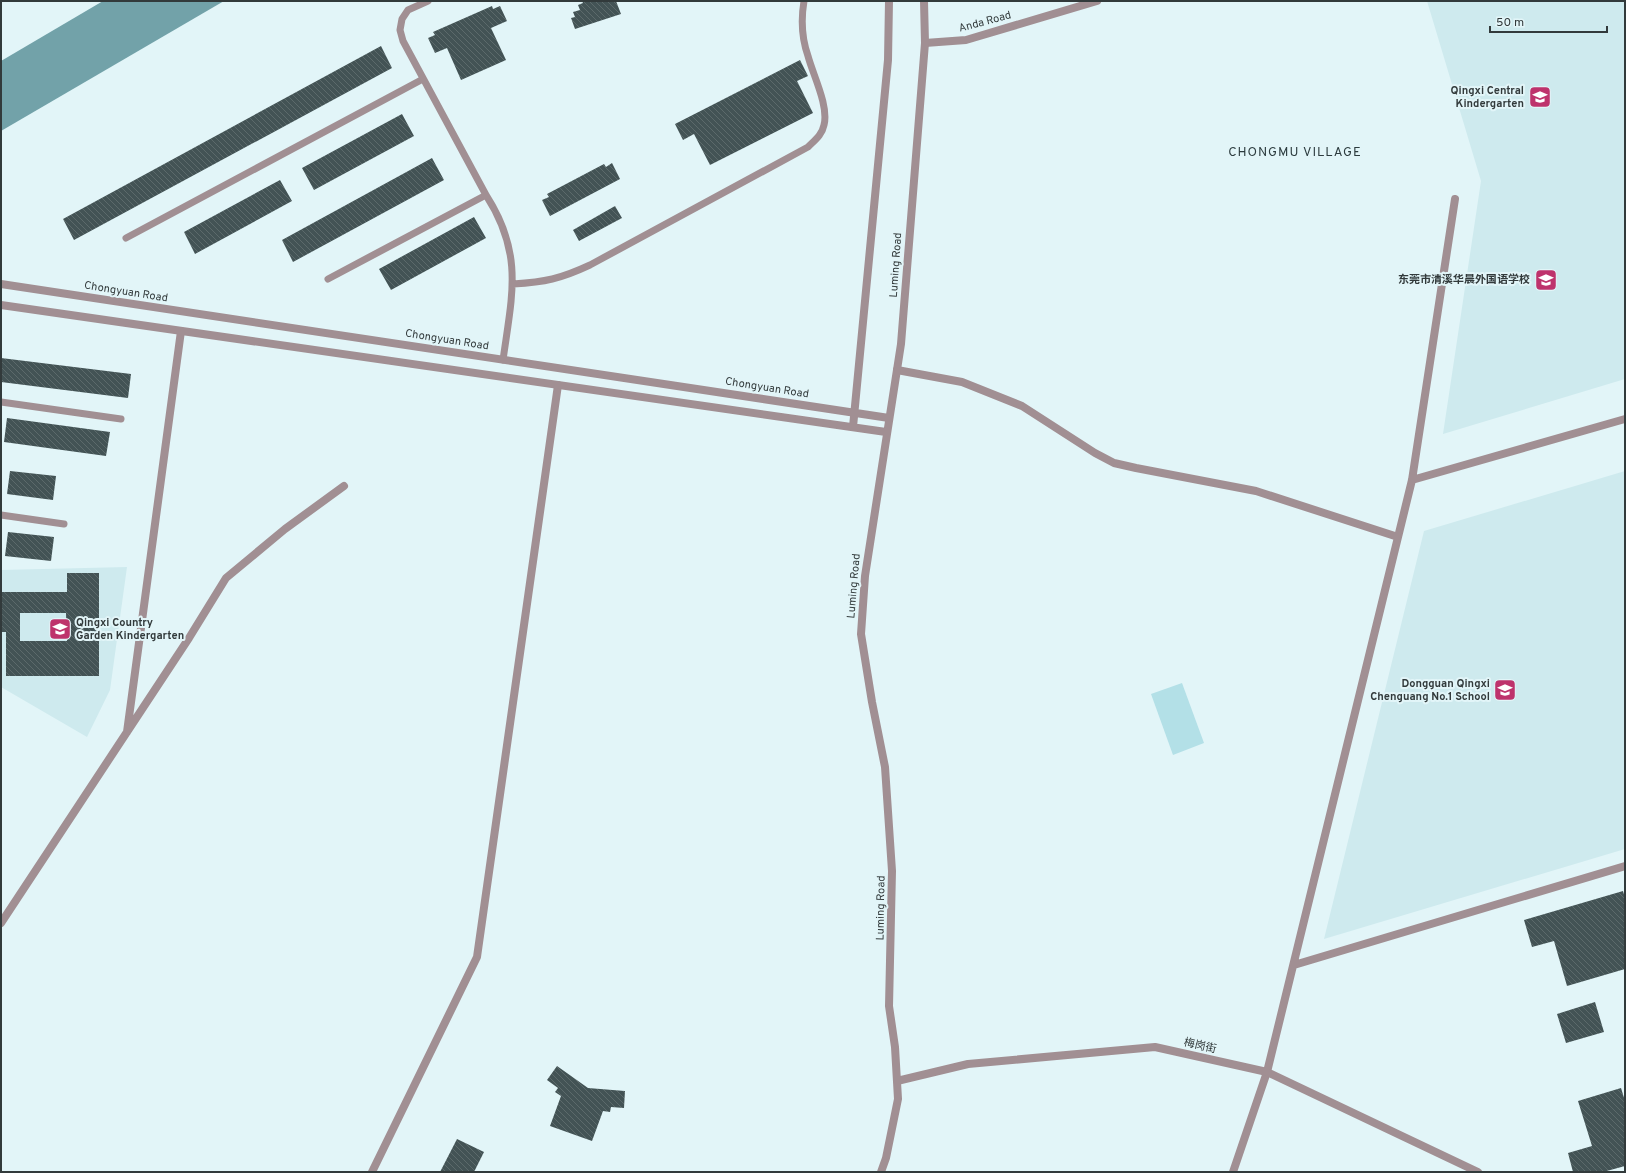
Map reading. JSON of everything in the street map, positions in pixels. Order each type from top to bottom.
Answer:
[{"type":"street","points":[[853,427],[888,60],[889,1]]},
{"type":"street","name":"Luming Road","points":[[881,1172],[886,1158],[898,1099],[895,1047],[889,1006],[892,871],[884,767],[861,634],[865,576],[902,336],[925,43],[924,1]]},
{"type":"street","name":"Anda Road","points":[[925,43],[966,40],[1096,1]]},
{"type":"street","points":[[1233,1172],[1267,1072],[1412,480],[1455,199]]},
{"type":"street","name":"Chongyuan Road","points":[[1,284],[889,418]]},
{"type":"street","points":[[1,305],[886,432]]},
{"type":"street","points":[[127,734],[181,331]]},
{"type":"street","points":[[897,370],[962,382],[1022,406],[1095,453],[1114,463],[1256,491],[1398,537]]},
{"type":"street","points":[[372,1172],[477,957],[558,385]]},
{"type":"street","points":[[1412,480],[1625,419]]},
{"type":"street","points":[[1,923],[127,734],[226,578],[285,529],[344,486]]},
{"type":"street","points":[[1294,965],[1625,866]]},
{"type":"street","name":"梅岗街","points":[[897,1080],[968,1064],[1155,1047],[1267,1072],[1478,1172]]},
{"type":"lane","points":[[428,1],[408,10],[402,19],[400,30],[403,41],[423,79],[503,225],[508,241],[512,258],[513,284],[503,360]]},
{"type":"lane","points":[[513,284],[540,283],[566,276],[584,268],[808,147],[819,137],[825,124],[825,110],[807,56],[802,23],[804,1]]},
{"type":"lane","points":[[126,238],[423,79]]},
{"type":"lane","points":[[328,280],[486,195]]},
{"type":"lane","points":[[1,402],[121,419]]},
{"type":"lane","points":[[1,516],[64,524]]},
{"type":"shaded area","points":[[103,1],[224,1],[1,131],[1,61]]},
{"type":"shaded area","points":[[1427,1],[1625,1],[1625,379],[1443,434],[1481,181]]},
{"type":"shaded area","name":"Dongguan Qingxi Chenguang No.1 School","points":[[1625,471],[1625,849],[1324,939],[1424,531]]},
{"type":"shaded area","name":"Qingxi Country Garden Kindergarten","points":[[127,567],[110,690],[87,737],[1,687],[1,570]]},
{"type":"shaded area","points":[[1182,683],[1204,743],[1173,755],[1151,694]]},
{"type":"building","points":[[582,1],[616,1],[621,14],[575,29],[571,18],[575,17],[573,12],[580,10],[578,5],[583,3]]},
{"type":"building","points":[[492,6],[493,9],[500,6],[507,21],[491,28],[506,60],[461,80],[447,48],[435,53],[428,38],[435,35],[433,32]]},
{"type":"building","points":[[381,46],[392,68],[74,240],[63,219]]},
{"type":"building","points":[[800,60],[808,76],[797,81],[813,113],[710,165],[694,134],[683,140],[675,124]]},
{"type":"building","points":[[402,114],[414,136],[314,190],[302,168]]},
{"type":"building","points":[[432,158],[444,180],[293,262],[282,240]]},
{"type":"building","points":[[612,163],[620,179],[550,216],[542,200],[549,197],[547,194],[604,164],[606,167]]},
{"type":"building","points":[[280,180],[292,201],[195,254],[184,232]]},
{"type":"building","points":[[615,206],[622,218],[579,241],[573,230]]},
{"type":"building","points":[[474,217],[486,238],[391,290],[379,269]]},
{"type":"building","points":[[1,358],[131,374],[128,398],[1,382]]},
{"type":"building","points":[[7,418],[110,432],[106,456],[4,442]]},
{"type":"building","points":[[10,471],[56,476],[53,500],[7,494]]},
{"type":"building","points":[[8,532],[54,537],[51,561],[5,556]]},
{"type":"building","points":[[67,573],[99,573],[99,676],[6,676],[6,632],[1,632],[1,592],[67,592]],"holes":[[[20,613],[66,613],[67,641],[20,641]]]},
{"type":"building","points":[[1623,891],[1625,898],[1625,969],[1567,986],[1554,941],[1532,947],[1524,920]]},
{"type":"building","points":[[1595,1002],[1604,1032],[1566,1043],[1557,1014]]},
{"type":"building","points":[[557,1066],[588,1088],[625,1091],[624,1108],[611,1107],[610,1112],[603,1111],[592,1141],[550,1126],[561,1096],[555,1092],[558,1088],[547,1080]]},
{"type":"building","points":[[1621,1088],[1625,1101],[1625,1166],[1603,1172],[1573,1172],[1568,1153],[1592,1146],[1578,1101]]},
{"type":"building","points":[[457,1139],[484,1152],[474,1172],[440,1172]]},
{"type":"place","name":"Qingxi Central Kindergarten","points":[[1540,97]]},
{"type":"place","name":"东莞市清溪华晨外国语学校","points":[[1546,280]]},
{"type":"place","name":"Qingxi Country Garden Kindergarten","points":[[60,629]]},
{"type":"place","name":"Dongguan Qingxi Chenguang No.1 School","points":[[1505,690]]},
{"type":"district","name":"CHONGMU VILLAGE","points":[[1295,153]]}]
